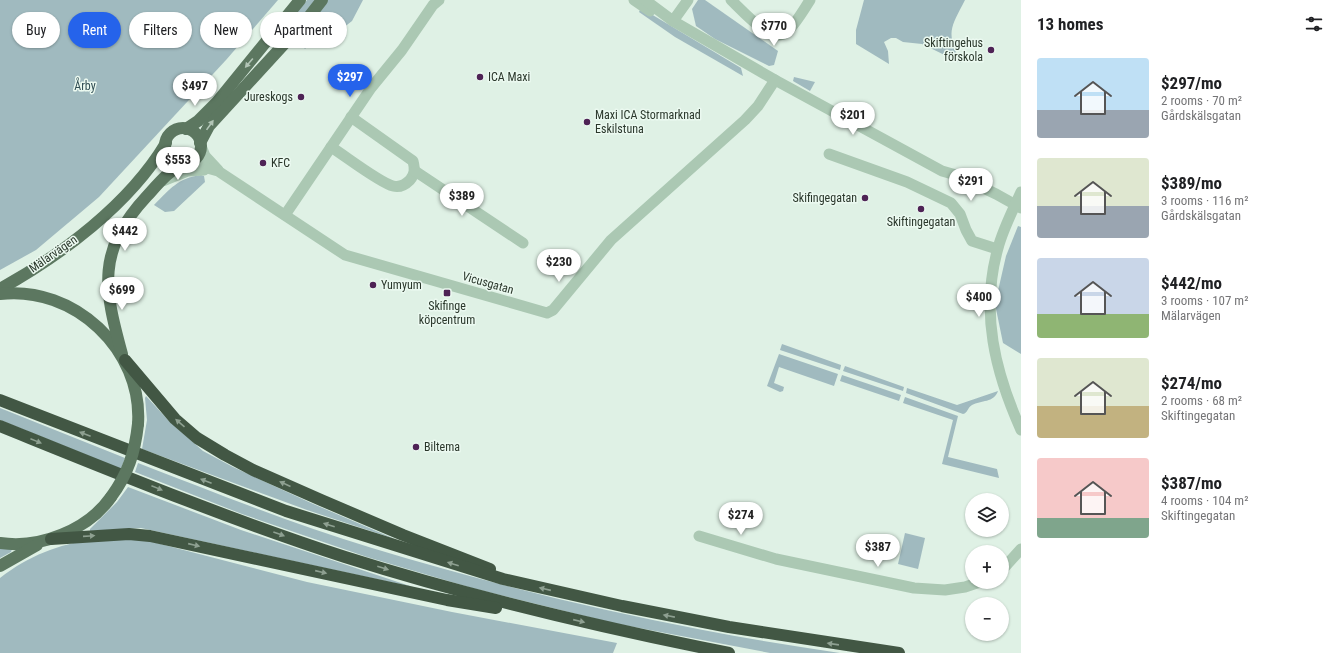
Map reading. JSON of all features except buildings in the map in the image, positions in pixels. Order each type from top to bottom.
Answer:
[{"type":"highway","points":[[123,357],[175,419],[197,438],[225,455],[253,470],[403,535],[486,566],[504,579]]},
{"type":"highway","points":[[0,400],[286,511],[504,579],[622,606],[715,625],[899,653]]},
{"type":"highway","points":[[0,426],[215,511],[287,537],[400,574],[541,613],[729,653]]},
{"type":"highway","points":[[47,540],[129,534],[150,536],[447,600],[541,613]]},
{"type":"main road","points":[[186,129],[198,121],[217,102],[300,0]]},
{"type":"main road","points":[[0,566],[47,540],[76,528],[91,518],[111,497],[122,482],[130,465],[139,413],[135,386],[123,357],[109,309],[107,281],[109,263],[122,228],[138,206],[170,171],[186,164],[198,155],[200,145],[209,126],[308,18],[322,0]]},
{"type":"main road","points":[[186,164],[177,163],[169,158],[166,152],[166,143],[172,133],[180,129],[186,129],[194,133],[200,145]]},
{"type":"main road","name":"Mälarvägen","points":[[0,289],[68,246],[99,220],[136,183],[166,143]]},
{"type":"main road","points":[[0,294],[31,294],[54,300],[82,314],[106,334],[123,357]]},
{"type":"main road","points":[[0,543],[28,544],[47,540]]},
{"type":"street","points":[[286,215],[351,117],[433,5],[439,0]]},
{"type":"street","points":[[634,0],[653,13],[673,21]]},
{"type":"street","points":[[645,0],[673,21],[775,80],[942,171],[953,182],[993,200],[1018,206]]},
{"type":"street","points":[[673,21],[688,0]]},
{"type":"street","points":[[732,0],[760,27],[775,35],[784,34],[794,23],[810,0]]},
{"type":"street","name":"Vicusgatan","points":[[200,145],[205,156],[218,171],[346,255],[536,311],[550,312],[611,240],[745,120],[758,106],[775,80]]},
{"type":"street","points":[[331,147],[387,184],[393,186],[405,185],[415,171],[414,161],[351,117]]},
{"type":"street","points":[[829,154],[907,182],[951,203],[960,214],[972,241],[998,249]]},
{"type":"street","name":"Vicusgatan","points":[[186,164],[218,171]]},
{"type":"street","points":[[160,182],[188,171],[218,171]]},
{"type":"street","points":[[415,171],[523,243]]},
{"type":"street","points":[[1021,192],[1018,206],[998,249],[990,299],[993,349],[1007,398],[1021,430]]},
{"type":"street","points":[[699,536],[776,559],[914,588],[945,590],[965,587]]},
{"type":"street","points":[[1009,562],[1021,549]]},
{"type":"green space","name":"Årby","points":[[0,0],[278,0],[268,12],[260,12],[260,21],[252,30],[252,12],[200,12],[200,48],[236,48],[99,197],[36,250],[0,270]]},
{"type":"green space","points":[[307,0],[317,0],[308,12],[297,12]]},
{"type":"green space","points":[[326,0],[363,0],[352,21],[347,25],[347,12],[317,12]]},
{"type":"green space","points":[[698,0],[705,0],[778,51],[774,65],[769,66],[715,39],[696,26],[692,9]]},
{"type":"green space","points":[[864,0],[965,0],[953,25],[952,31],[953,44],[961,63],[922,44],[903,42],[896,38],[891,38],[884,42],[888,51],[889,64],[856,44],[856,30]]},
{"type":"green space","points":[[641,8],[741,68],[743,76],[675,37],[639,12]]},
{"type":"green space","points":[[794,77],[815,82],[810,91],[793,81]]},
{"type":"green space","points":[[193,176],[204,176],[205,182],[174,211],[165,212],[154,205],[175,185]]},
{"type":"green space","points":[[1018,226],[1021,227],[1021,354],[1003,343],[995,304],[1006,256]]},
{"type":"green space","points":[[782,344],[841,365],[840,370],[780,350]]},
{"type":"green space","points":[[779,354],[838,374],[834,386],[779,367],[774,383],[784,387],[783,391],[780,392],[767,386]]},
{"type":"green space","points":[[845,366],[904,387],[903,391],[843,371]]},
{"type":"green space","points":[[842,375],[901,395],[899,401],[840,381]]},
{"type":"green space","points":[[907,388],[957,405],[998,391],[994,398],[972,405],[966,413],[963,414],[906,393]]},
{"type":"green space","points":[[146,396],[168,420],[203,451],[233,467],[311,503],[395,539],[307,510],[142,449],[147,420]]},
{"type":"green space","points":[[905,397],[958,416],[948,457],[997,469],[999,478],[942,464],[953,420],[903,403]]},
{"type":"green space","points":[[0,408],[125,458],[121,469],[0,420]]},
{"type":"green space","points":[[138,463],[313,529],[454,572],[578,604],[661,622],[840,653],[770,653],[613,623],[472,588],[367,557],[242,514],[135,472]]},
{"type":"green space","points":[[128,487],[241,530],[413,587],[141,528],[90,531],[90,529],[117,502]]},
{"type":"green space","points":[[905,533],[925,538],[918,569],[898,564]]},
{"type":"green space","points":[[94,539],[145,540],[307,582],[452,612],[617,643],[613,653],[0,653],[0,578],[22,563],[44,552],[68,544]]},
{"type":"green space","points":[[0,548],[12,549],[11,552],[0,558]]},
{"type":"place","name":"Skiftingehus förskola","points":[[991,50]]},
{"type":"place","name":"ICA Maxi","points":[[480,77]]},
{"type":"place","name":"Jureskogs","points":[[301,97]]},
{"type":"place","name":"Maxi ICA Stormarknad Eskilstuna","points":[[587,122]]},
{"type":"place","name":"KFC","points":[[263,163]]},
{"type":"place","name":"Skifingegatan","points":[[865,198]]},
{"type":"place","name":"Skiftingegatan","points":[[921,209]]},
{"type":"place","name":"Yumyum","points":[[373,285]]},
{"type":"place","name":"Skifinge köpcentrum","points":[[447,293]]},
{"type":"place","name":"Biltema","points":[[416,447]]}]
